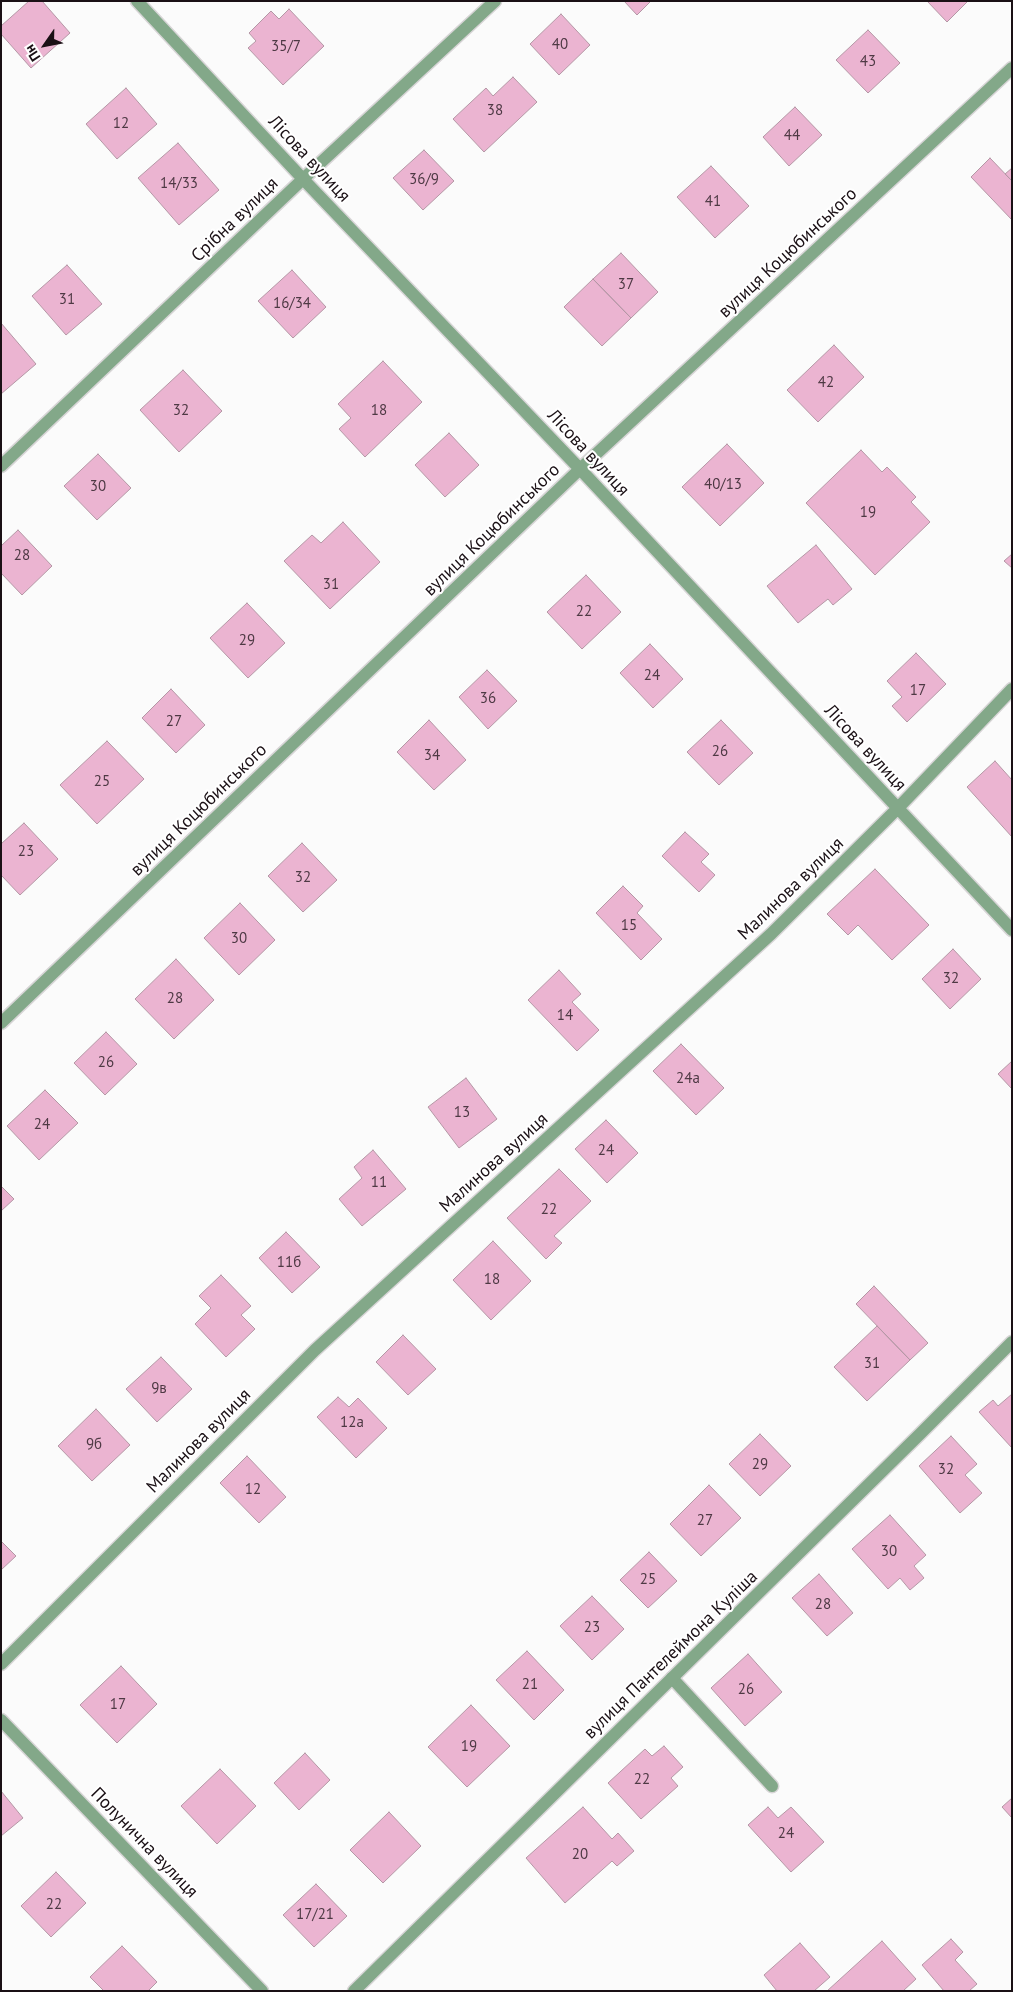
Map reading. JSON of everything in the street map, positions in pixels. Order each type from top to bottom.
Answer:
[{"type":"street","name":"Лісова вулиця","points":[[138,1],[303,179],[580,470],[1012,930]]},
{"type":"street","name":"Срібна вулиця","points":[[1,466],[303,179],[495,1]]},
{"type":"street","name":"вулиця Коцюбинського","points":[[1,1023],[580,470],[1012,68]]},
{"type":"street","name":"Малинова вулиця","points":[[1,1664],[315,1350],[772,934],[897,809],[1012,689]]},
{"type":"street","name":"вулиця Пантелеймона Куліша","points":[[354,1991],[1012,1342]]},
{"type":"street","points":[[672,1678],[772,1786]]},
{"type":"street","name":"Полунична вулиця","points":[[1,1720],[262,1991]]},
{"type":"building","points":[[29,1],[42,1],[70,33],[31,68],[1,34],[1,26]]},
{"type":"building","points":[[624,1],[651,1],[637,15]]},
{"type":"building","points":[[927,1],[968,1],[947,22]]},
{"type":"building","points":[[289,9],[324,46],[283,85],[248,48],[256,41],[249,33],[271,11],[279,19]]},
{"type":"building","points":[[561,14],[590,45],[559,75],[530,44]]},
{"type":"building","points":[[868,30],[900,63],[868,93],[836,60]]},
{"type":"building","points":[[513,77],[537,102],[484,152],[453,119],[486,88],[493,96]]},
{"type":"building","points":[[126,88],[157,124],[117,159],[86,124]]},
{"type":"building","points":[[795,107],[822,135],[789,166],[763,137]]},
{"type":"building","points":[[178,143],[219,190],[179,225],[138,178]]},
{"type":"building","points":[[424,150],[454,181],[423,210],[393,178]]},
{"type":"building","points":[[990,158],[1012,181],[1012,220],[971,177]]},
{"type":"building","points":[[711,166],[749,206],[715,238],[677,197]]},
{"type":"building","points":[[1012,168],[1012,181],[1005,174]]},
{"type":"building","points":[[621,253],[658,292],[631,318],[593,279]]},
{"type":"building","points":[[67,265],[102,304],[66,335],[32,296]]},
{"type":"building","points":[[292,270],[326,307],[293,338],[258,301]]},
{"type":"building","points":[[593,279],[631,318],[602,346],[564,307]]},
{"type":"building","points":[[1,323],[36,364],[1,394]]},
{"type":"building","points":[[834,345],[864,377],[818,422],[787,390]]},
{"type":"building","points":[[383,361],[422,402],[365,457],[339,429],[351,418],[338,404]]},
{"type":"building","points":[[183,370],[222,411],[179,452],[140,410]]},
{"type":"building","points":[[449,433],[479,465],[445,497],[415,465]]},
{"type":"building","points":[[727,444],[764,483],[720,526],[682,487]]},
{"type":"building","points":[[861,450],[882,472],[887,467],[916,497],[911,502],[930,522],[875,575],[806,503]]},
{"type":"building","points":[[98,454],[131,488],[97,520],[64,486]]},
{"type":"building","points":[[343,522],[380,562],[330,609],[284,561],[312,535],[321,543]]},
{"type":"building","points":[[18,530],[52,566],[22,595],[1,573],[1,546]]},
{"type":"building","points":[[816,545],[852,589],[833,605],[828,599],[798,623],[767,586]]},
{"type":"building","points":[[1012,554],[1012,568],[1004,561]]},
{"type":"building","points":[[586,575],[621,612],[582,649],[547,612]]},
{"type":"building","points":[[247,603],[285,643],[248,678],[210,638]]},
{"type":"building","points":[[650,644],[683,679],[653,708],[620,673]]},
{"type":"building","points":[[916,653],[946,684],[907,722],[892,706],[902,697],[887,681]]},
{"type":"building","points":[[487,670],[517,701],[488,729],[459,697]]},
{"type":"building","points":[[171,689],[205,725],[176,753],[142,718]]},
{"type":"building","points":[[429,720],[466,760],[434,790],[397,752]]},
{"type":"building","points":[[721,720],[753,753],[719,785],[687,752]]},
{"type":"building","points":[[107,741],[144,779],[97,824],[60,785]]},
{"type":"building","points":[[995,761],[1012,780],[1012,837],[967,787]]},
{"type":"building","points":[[24,823],[58,859],[20,895],[1,875],[1,844]]},
{"type":"building","points":[[685,832],[709,854],[701,862],[715,875],[699,892],[662,856]]},
{"type":"building","points":[[302,843],[337,880],[303,912],[268,876]]},
{"type":"building","points":[[875,869],[929,925],[892,960],[858,925],[848,935],[827,914]]},
{"type":"building","points":[[623,886],[643,906],[637,913],[662,939],[641,960],[596,913]]},
{"type":"building","points":[[240,903],[275,940],[239,975],[204,938]]},
{"type":"building","points":[[953,949],[981,979],[950,1009],[922,979]]},
{"type":"building","points":[[176,959],[214,1000],[174,1039],[135,999]]},
{"type":"building","points":[[559,970],[581,994],[572,1002],[599,1030],[577,1051],[528,1000]]},
{"type":"building","points":[[106,1032],[137,1064],[105,1095],[74,1063]]},
{"type":"building","points":[[681,1044],[724,1088],[696,1115],[653,1071]]},
{"type":"building","points":[[1012,1061],[1012,1089],[998,1074]]},
{"type":"building","points":[[466,1078],[497,1119],[459,1148],[428,1107]]},
{"type":"building","points":[[45,1090],[78,1123],[39,1160],[7,1126]]},
{"type":"building","points":[[606,1120],[638,1153],[607,1183],[575,1149]]},
{"type":"building","points":[[373,1150],[406,1189],[362,1226],[339,1199],[362,1178],[354,1167]]},
{"type":"building","points":[[559,1169],[591,1201],[554,1236],[562,1243],[546,1259],[507,1218]]},
{"type":"building","points":[[1,1186],[14,1199],[1,1211]]},
{"type":"building","points":[[286,1232],[320,1267],[292,1293],[259,1258]]},
{"type":"building","points":[[493,1241],[531,1281],[491,1320],[453,1280]]},
{"type":"building","points":[[221,1275],[251,1306],[241,1315],[255,1329],[226,1357],[195,1324],[211,1308],[199,1296]]},
{"type":"building","points":[[874,1286],[928,1343],[910,1360],[856,1304]]},
{"type":"building","points":[[877,1326],[910,1360],[867,1401],[834,1367]]},
{"type":"building","points":[[403,1335],[436,1369],[408,1395],[376,1362]]},
{"type":"building","points":[[161,1357],[192,1389],[157,1422],[126,1389]]},
{"type":"building","points":[[1012,1394],[1012,1448],[979,1412],[993,1400],[998,1406]]},
{"type":"building","points":[[338,1397],[349,1407],[358,1398],[387,1428],[356,1458],[317,1417]]},
{"type":"building","points":[[96,1409],[130,1445],[92,1481],[58,1446]]},
{"type":"building","points":[[760,1434],[791,1466],[760,1496],[729,1464]]},
{"type":"building","points":[[951,1436],[977,1464],[965,1475],[982,1493],[960,1513],[919,1466]]},
{"type":"building","points":[[247,1456],[286,1497],[259,1523],[220,1483]]},
{"type":"building","points":[[709,1485],[741,1518],[701,1556],[670,1524]]},
{"type":"building","points":[[890,1515],[926,1555],[914,1566],[924,1578],[910,1590],[900,1578],[888,1589],[852,1549]]},
{"type":"building","points":[[1,1541],[16,1556],[1,1570]]},
{"type":"building","points":[[649,1552],[677,1581],[648,1608],[620,1580]]},
{"type":"building","points":[[819,1574],[853,1613],[827,1636],[792,1598]]},
{"type":"building","points":[[592,1596],[624,1629],[592,1660],[560,1626]]},
{"type":"building","points":[[527,1651],[564,1690],[534,1720],[496,1680]]},
{"type":"building","points":[[748,1654],[782,1692],[745,1726],[711,1688]]},
{"type":"building","points":[[121,1666],[157,1704],[117,1743],[80,1705]]},
{"type":"building","points":[[471,1705],[510,1746],[467,1787],[428,1747]]},
{"type":"building","points":[[664,1746],[683,1767],[671,1778],[678,1786],[641,1819],[608,1783],[645,1749],[652,1756]]},
{"type":"building","points":[[305,1753],[330,1780],[299,1810],[274,1783]]},
{"type":"building","points":[[220,1769],[256,1806],[217,1844],[181,1806]]},
{"type":"building","points":[[1,1791],[23,1818],[1,1836]]},
{"type":"building","points":[[1012,1798],[1012,1818],[1002,1807]]},
{"type":"building","points":[[583,1807],[612,1839],[618,1833],[634,1851],[617,1866],[612,1861],[565,1903],[526,1858]]},
{"type":"building","points":[[768,1807],[778,1818],[791,1807],[824,1842],[791,1872],[748,1825]]},
{"type":"building","points":[[389,1812],[421,1846],[383,1883],[350,1850]]},
{"type":"building","points":[[56,1872],[86,1903],[51,1937],[21,1906]]},
{"type":"building","points":[[316,1884],[347,1916],[314,1947],[283,1915]]},
{"type":"building","points":[[951,1939],[963,1952],[955,1960],[977,1984],[969,1991],[944,1991],[922,1965]]},
{"type":"building","points":[[882,1941],[916,1979],[903,1991],[827,1991]]},
{"type":"building","points":[[800,1943],[830,1977],[814,1991],[777,1991],[764,1975]]},
{"type":"building","points":[[122,1946],[157,1982],[148,1991],[104,1991],[90,1977]]}]
